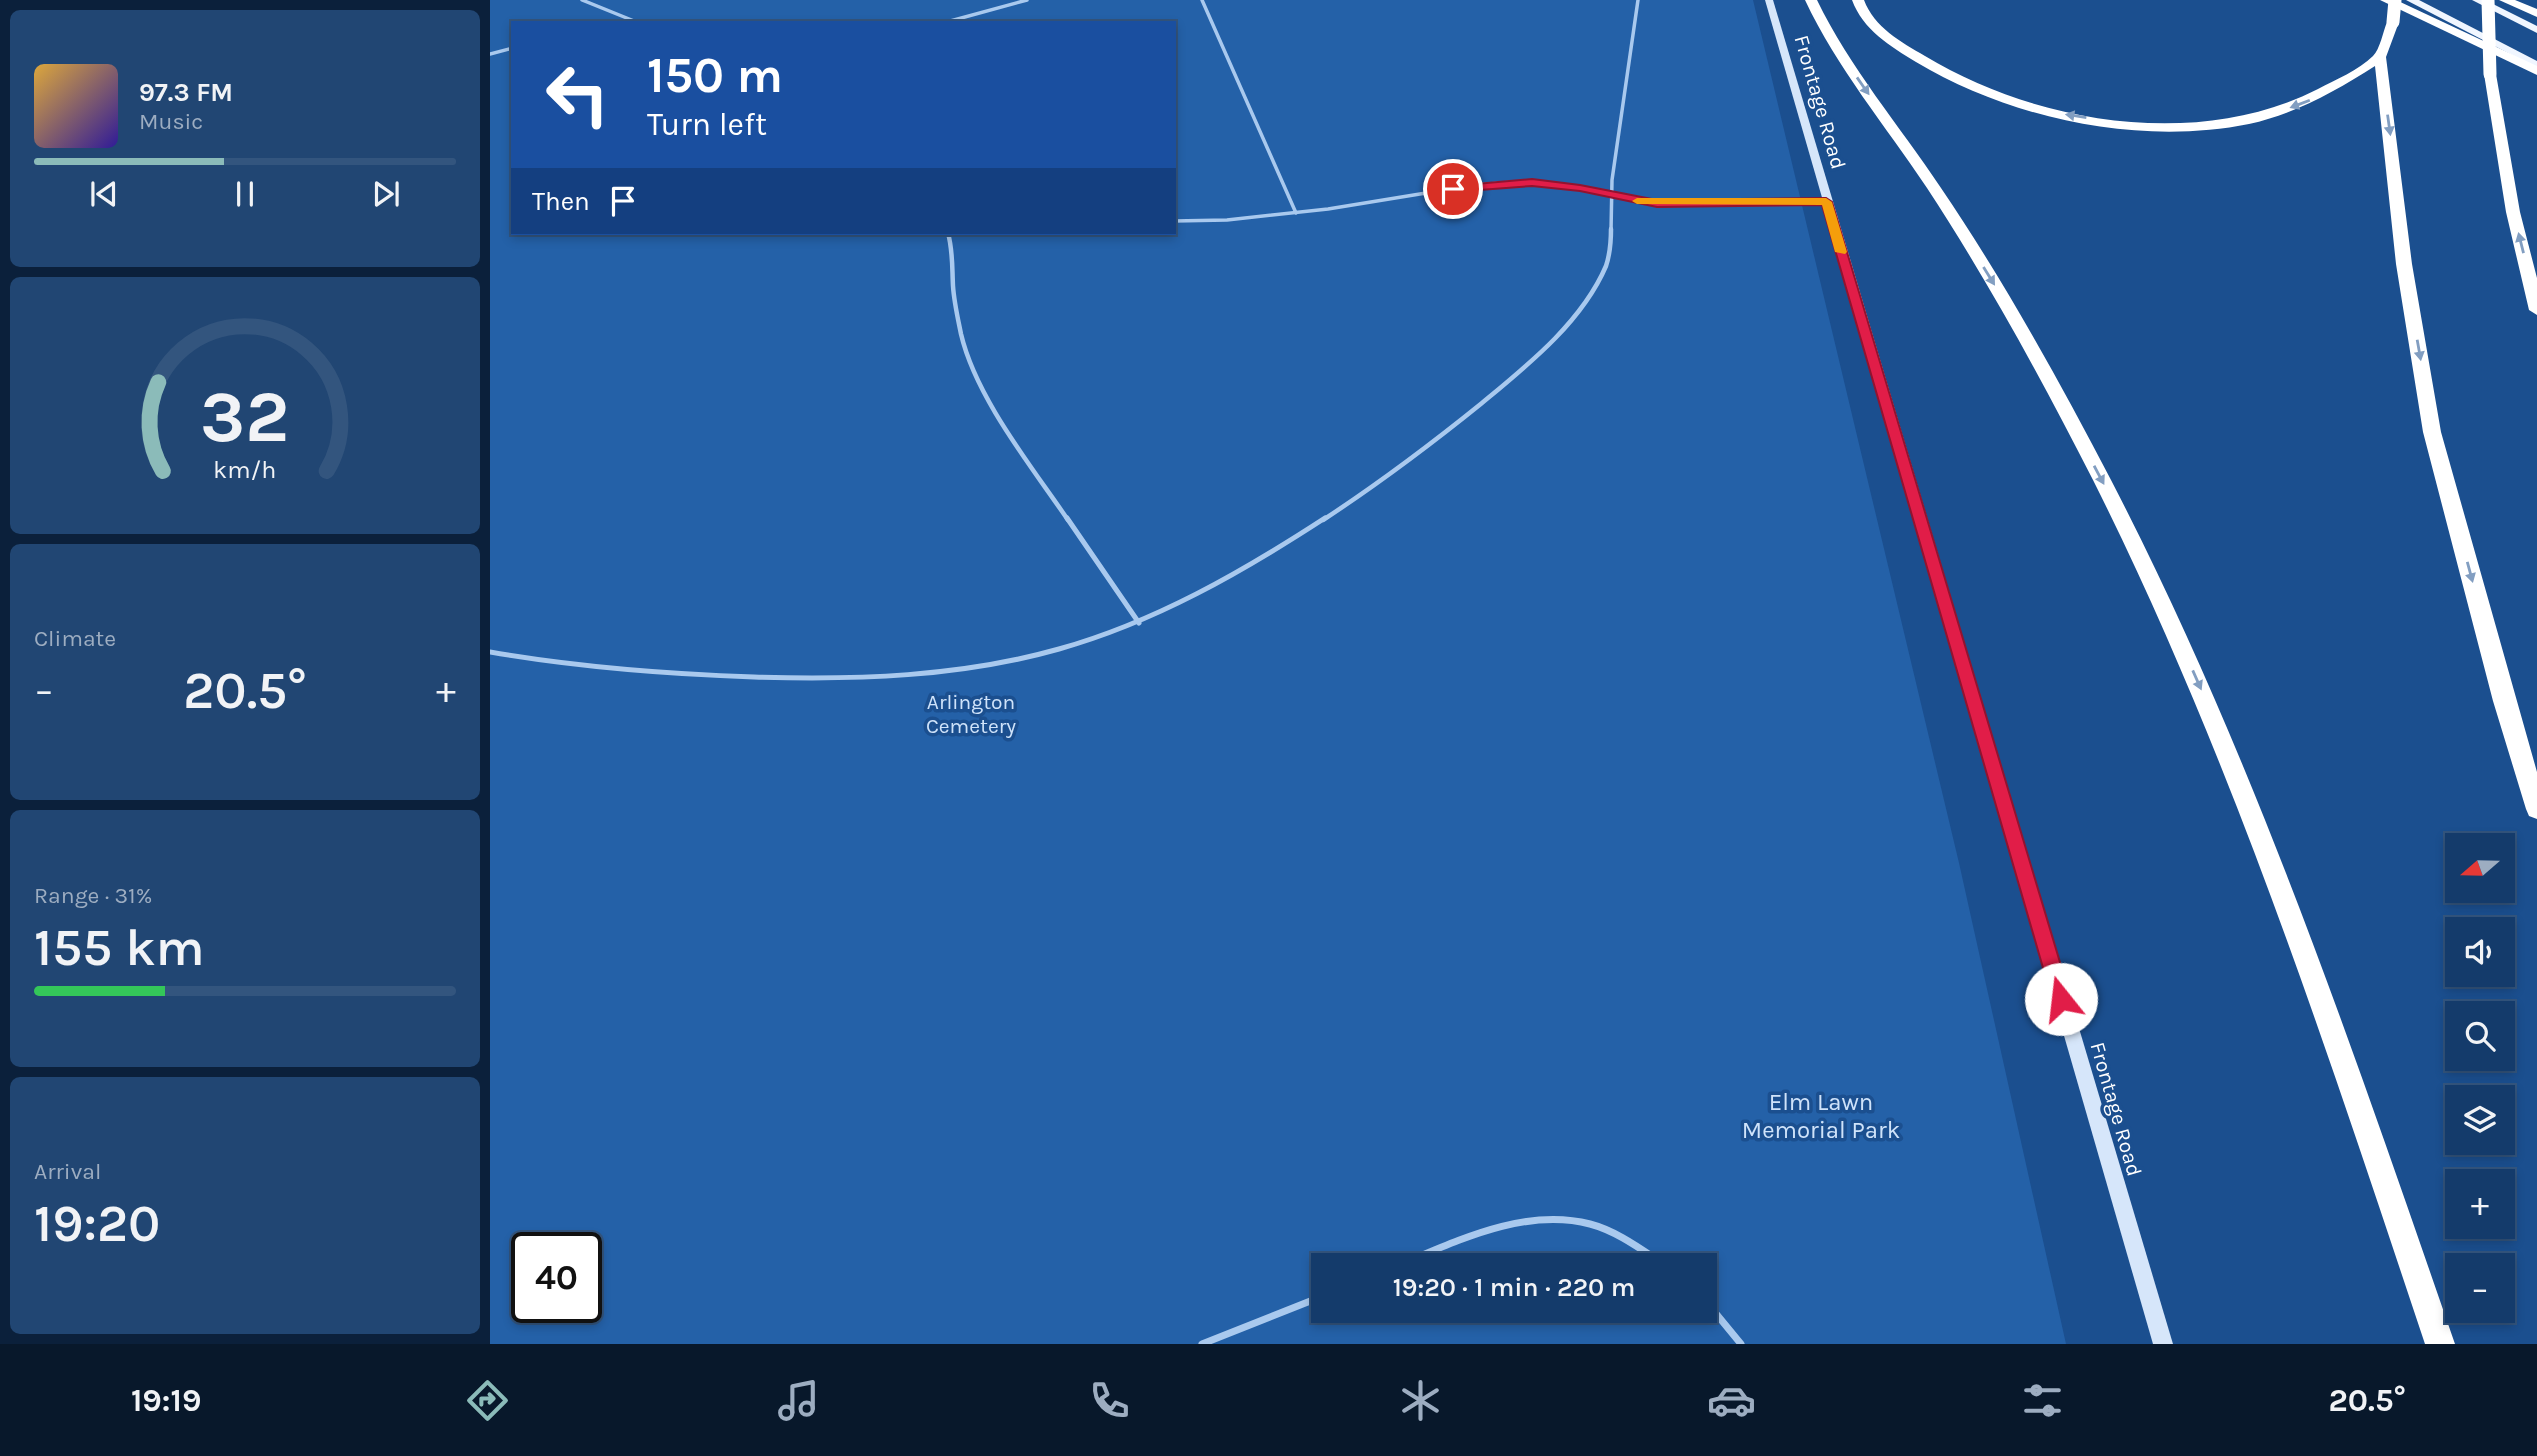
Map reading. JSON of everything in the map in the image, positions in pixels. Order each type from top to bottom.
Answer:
[{"type":"highway","points":[[1813,0],[1824,30],[1934,189],[2008,307],[2104,483],[2198,682],[2288,907],[2440,1344]]},
{"type":"highway","points":[[1858,0],[1861,10],[1882,34],[1955,79],[2004,98],[2062,114],[2127,124],[2181,127],[2232,123],[2278,112],[2315,97],[2380,57]]},
{"type":"highway","points":[[2386,0],[2537,71]]},
{"type":"highway","points":[[2395,0],[2393,22],[2380,57],[2404,264],[2432,432],[2504,701],[2537,809]]},
{"type":"highway","points":[[2488,0],[2490,74],[2513,212],[2537,310]]},
{"type":"highway","points":[[2505,0],[2537,13]]},
{"type":"main road","points":[[2411,0],[2537,65]]},
{"type":"main road","points":[[2477,0],[2537,30]]},
{"type":"street","name":"Frontage Road","points":[[1769,0],[1826,202],[2163,1344]]},
{"type":"lane","points":[[582,0],[634,21]]},
{"type":"lane","points":[[950,21],[1027,0]]},
{"type":"lane","points":[[1202,0],[1296,213]]},
{"type":"lane","points":[[490,653],[589,667],[687,674],[798,678],[952,671],[1019,660],[1070,646],[1139,623],[1197,596],[1359,497],[1434,442],[1555,337],[1588,295],[1606,263],[1612,230],[1611,196],[1638,0]]},
{"type":"lane","points":[[490,54],[511,49]]},
{"type":"lane","points":[[1176,221],[1296,213],[1475,185],[1515,182],[1549,183],[1657,203],[1826,202]]},
{"type":"lane","points":[[948,235],[953,251],[953,287],[962,337],[981,384],[1007,431],[1139,623]]},
{"type":"lane","points":[[1429,1253],[1480,1233],[1536,1219],[1589,1224],[1648,1253]]},
{"type":"lane","points":[[1202,1344],[1311,1301]]},
{"type":"lane","points":[[1717,1314],[1741,1344]]},
{"type":"green space","name":"Arlington Cemetery","points":[[490,0],[1753,0],[1959,863],[2066,1344],[490,1344]]},
{"type":"slow traffic","points":[[1637,201],[1826,202],[1841,252]]},
{"type":"route","points":[[1453,189],[1515,182],[1549,183],[1657,203],[1826,202],[2061,999]]},
{"type":"park label","name":"Elm Lawn Memorial Park","points":[[1821,1116]]}]
